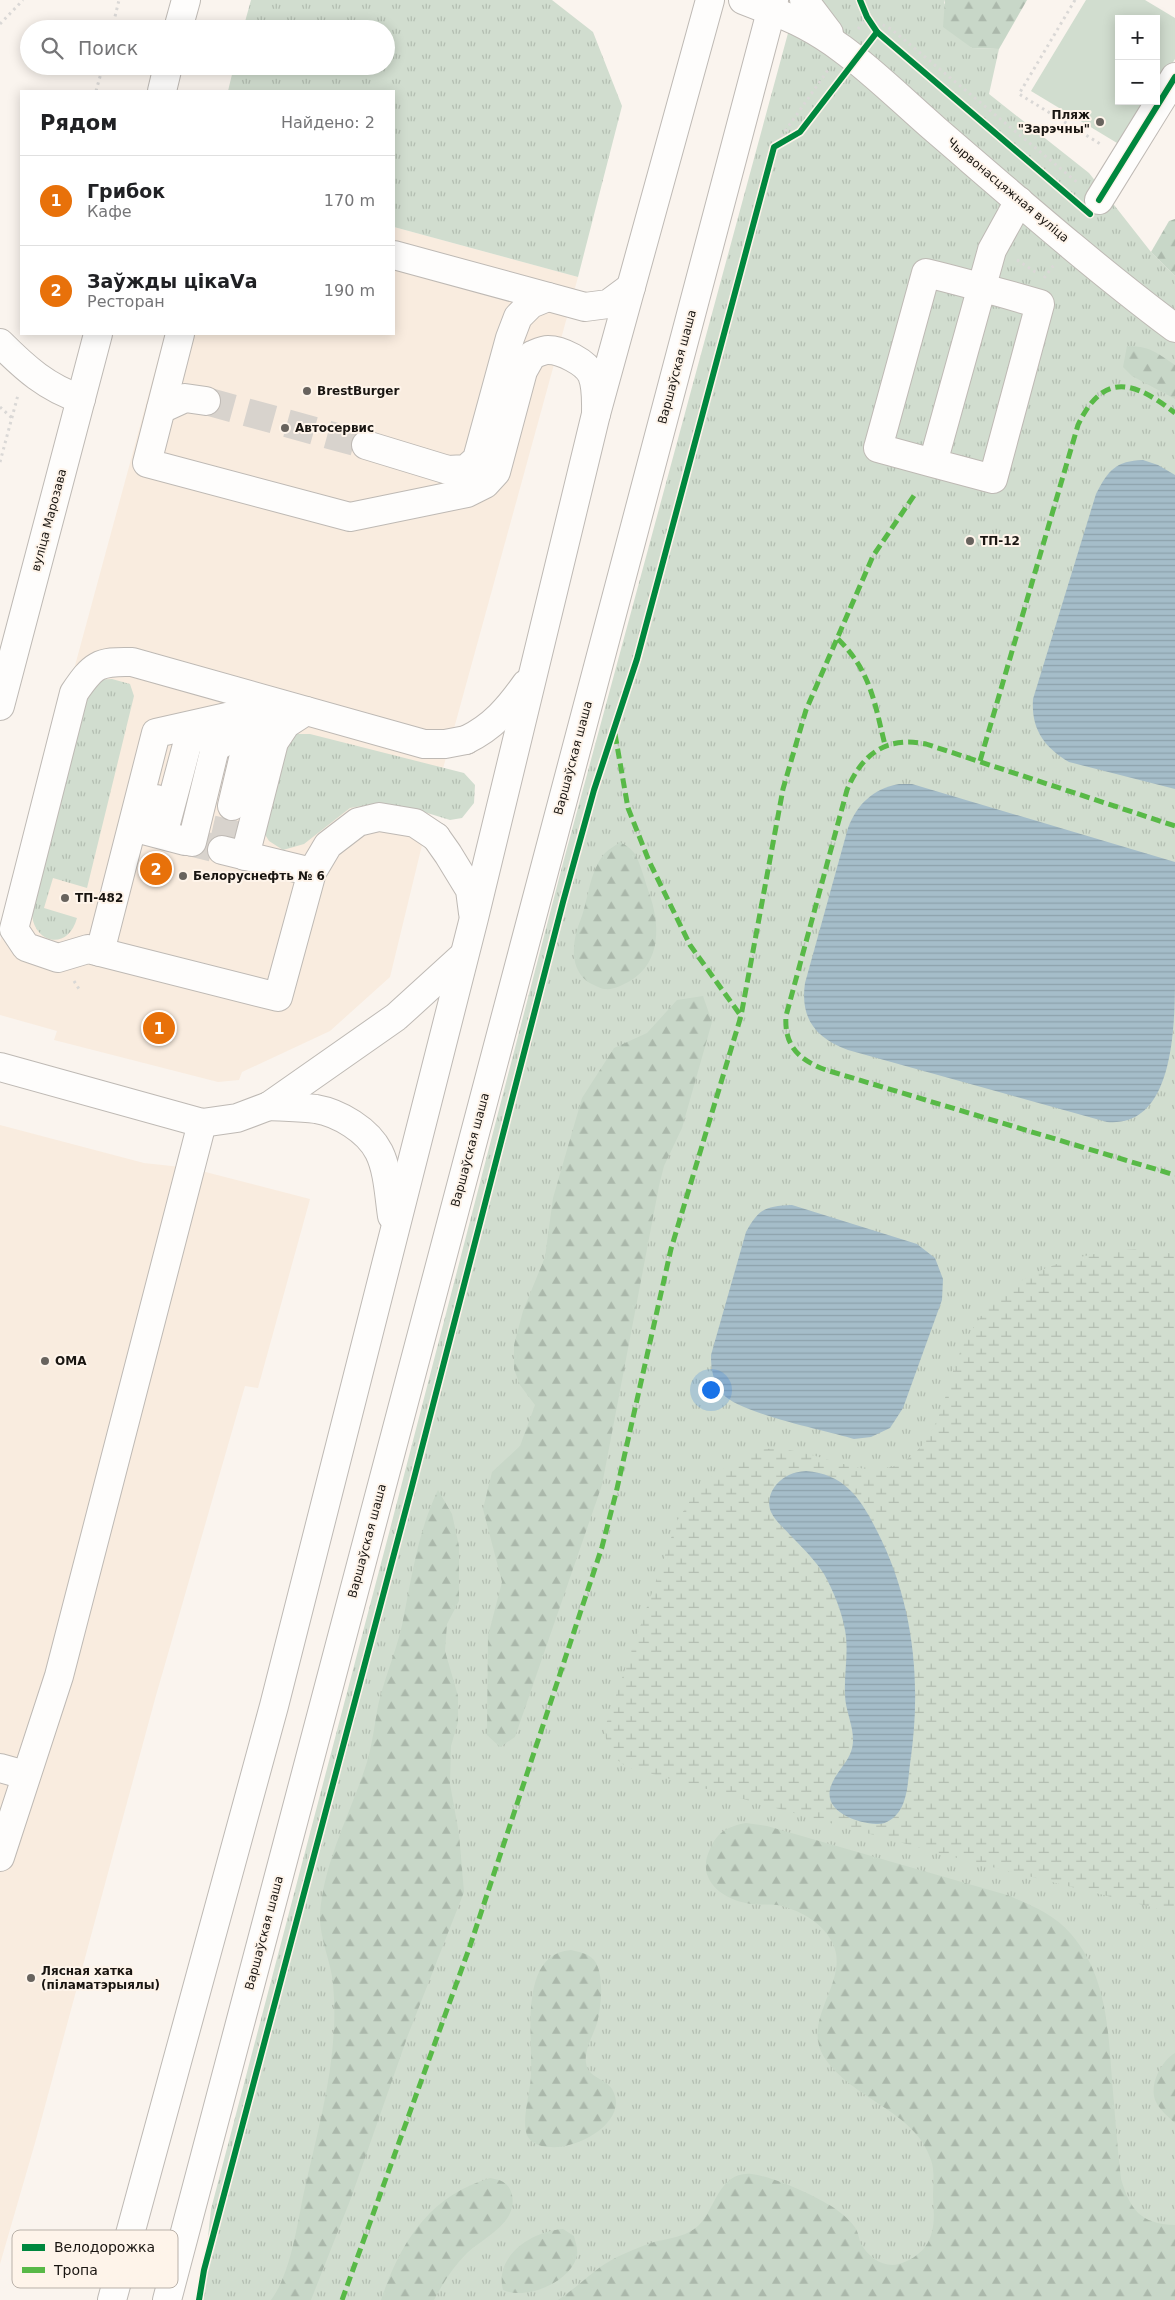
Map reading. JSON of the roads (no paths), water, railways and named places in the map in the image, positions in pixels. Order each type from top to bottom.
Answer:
[{"type":"main road","points":[[180,20],[186,0]]},
{"type":"main road","points":[[131,2230],[274,1706],[474,918],[596,414],[710,0]]},
{"type":"main road","name":"Чырвонасцяжная вуліца","points":[[742,0],[772,6],[806,25],[849,55],[1019,201],[1175,328]]},
{"type":"main road","name":"Чырвонасцяжная вуліца","points":[[804,0],[849,55]]},
{"type":"main road","name":"Варшаўская шаша","points":[[178,2258],[772,6]]},
{"type":"main road","points":[[162,90],[166,75]]},
{"type":"main road","points":[[1099,200],[1175,77]]},
{"type":"main road","points":[[933,462],[994,245],[1019,201]]},
{"type":"main road","points":[[395,254],[585,308],[608,304],[630,287]]},
{"type":"main road","points":[[926,273],[981,287],[1040,304],[992,479],[878,448],[926,273]]},
{"type":"main road","points":[[366,446],[448,470],[466,469],[476,459],[510,338],[518,317],[531,304],[548,297]]},
{"type":"main road","name":"вуліца Марозава","points":[[0,706],[98,335]]},
{"type":"main road","points":[[180,335],[147,463],[350,517],[467,493],[485,484],[496,472],[523,371],[532,355],[546,350],[578,360],[591,372],[595,385],[596,414]]},
{"type":"main road","points":[[0,343],[37,377],[59,391],[81,399]]},
{"type":"main road","points":[[161,409],[184,398],[206,401]]},
{"type":"main road","points":[[474,918],[470,890],[436,837],[415,823],[379,817],[358,822],[328,845],[312,872],[278,997],[94,951],[58,958],[26,947],[14,929],[74,693],[89,670],[110,661],[132,662],[424,744],[445,744],[466,740],[480,734],[512,705],[533,675]]},
{"type":"main road","points":[[131,780],[143,728],[295,707]]},
{"type":"main road","points":[[232,806],[244,755],[295,707]]},
{"type":"main road","points":[[196,843],[229,751],[295,707]]},
{"type":"main road","points":[[196,843],[188,741],[295,707]]},
{"type":"main road","points":[[196,843],[274,742],[295,707]]},
{"type":"main road","points":[[94,951],[156,733],[295,707]]},
{"type":"main road","points":[[94,951],[122,819]]},
{"type":"main road","points":[[196,843],[312,872]]},
{"type":"main road","points":[[0,1067],[202,1123],[237,1118],[269,1106],[396,1018],[463,956]]},
{"type":"main road","points":[[269,1106],[318,1110],[343,1119],[365,1133],[379,1152],[387,1184],[394,1229]]},
{"type":"main road","points":[[0,1857],[13,1772],[59,1676],[202,1123]]},
{"type":"water","points":[[1143,460],[1158,465],[1175,475],[1175,789],[1069,762],[1053,750],[1041,736],[1034,719],[1033,710],[1033,699],[1096,494],[1114,468],[1126,462]]},
{"type":"water","points":[[899,784],[912,784],[1175,862],[1175,994],[1171,1044],[1166,1069],[1158,1091],[1146,1108],[1129,1119],[1107,1122],[848,1050],[827,1039],[812,1025],[805,1007],[805,983],[848,828],[856,812],[867,799],[881,790]]},
{"type":"water","points":[[792,1205],[917,1244],[935,1258],[943,1279],[942,1300],[903,1408],[890,1428],[871,1437],[854,1439],[746,1408],[723,1394],[715,1380],[712,1371],[711,1355],[746,1232],[755,1218],[764,1210],[775,1206]]},
{"type":"water","points":[[806,1471],[831,1477],[850,1490],[858,1499],[871,1519],[890,1558],[907,1615],[915,1674],[914,1734],[905,1799],[896,1816],[883,1823],[868,1823],[851,1818],[836,1809],[831,1802],[831,1786],[848,1759],[853,1740],[845,1700],[847,1646],[844,1623],[837,1601],[824,1574],[775,1518],[769,1505],[772,1491],[779,1482],[797,1472]]},
{"type":"tunnel","points":[[206,401],[366,445]]},
{"type":"tunnel","points":[[185,841],[222,850],[232,806]]},
{"type":"place","name":"Пляж \"Зарэчны\"","points":[[1100,122]]},
{"type":"place","name":"BrestBurger","points":[[307,391]]},
{"type":"place","name":"Автосервис","points":[[285,428]]},
{"type":"place","name":"ТП-12","points":[[970,541]]},
{"type":"place","name":"Заўжды цікаVа","points":[[156,869]]},
{"type":"place","name":"Белоруснефть № 6","points":[[183,876]]},
{"type":"place","name":"ТП-482","points":[[65,898]]},
{"type":"place","name":"Грибок","points":[[159,1028]]},
{"type":"place","name":"ОМА","points":[[45,1361]]},
{"type":"place","name":"Лясная хатка (піламатэрыялы)","points":[[31,1978]]}]
